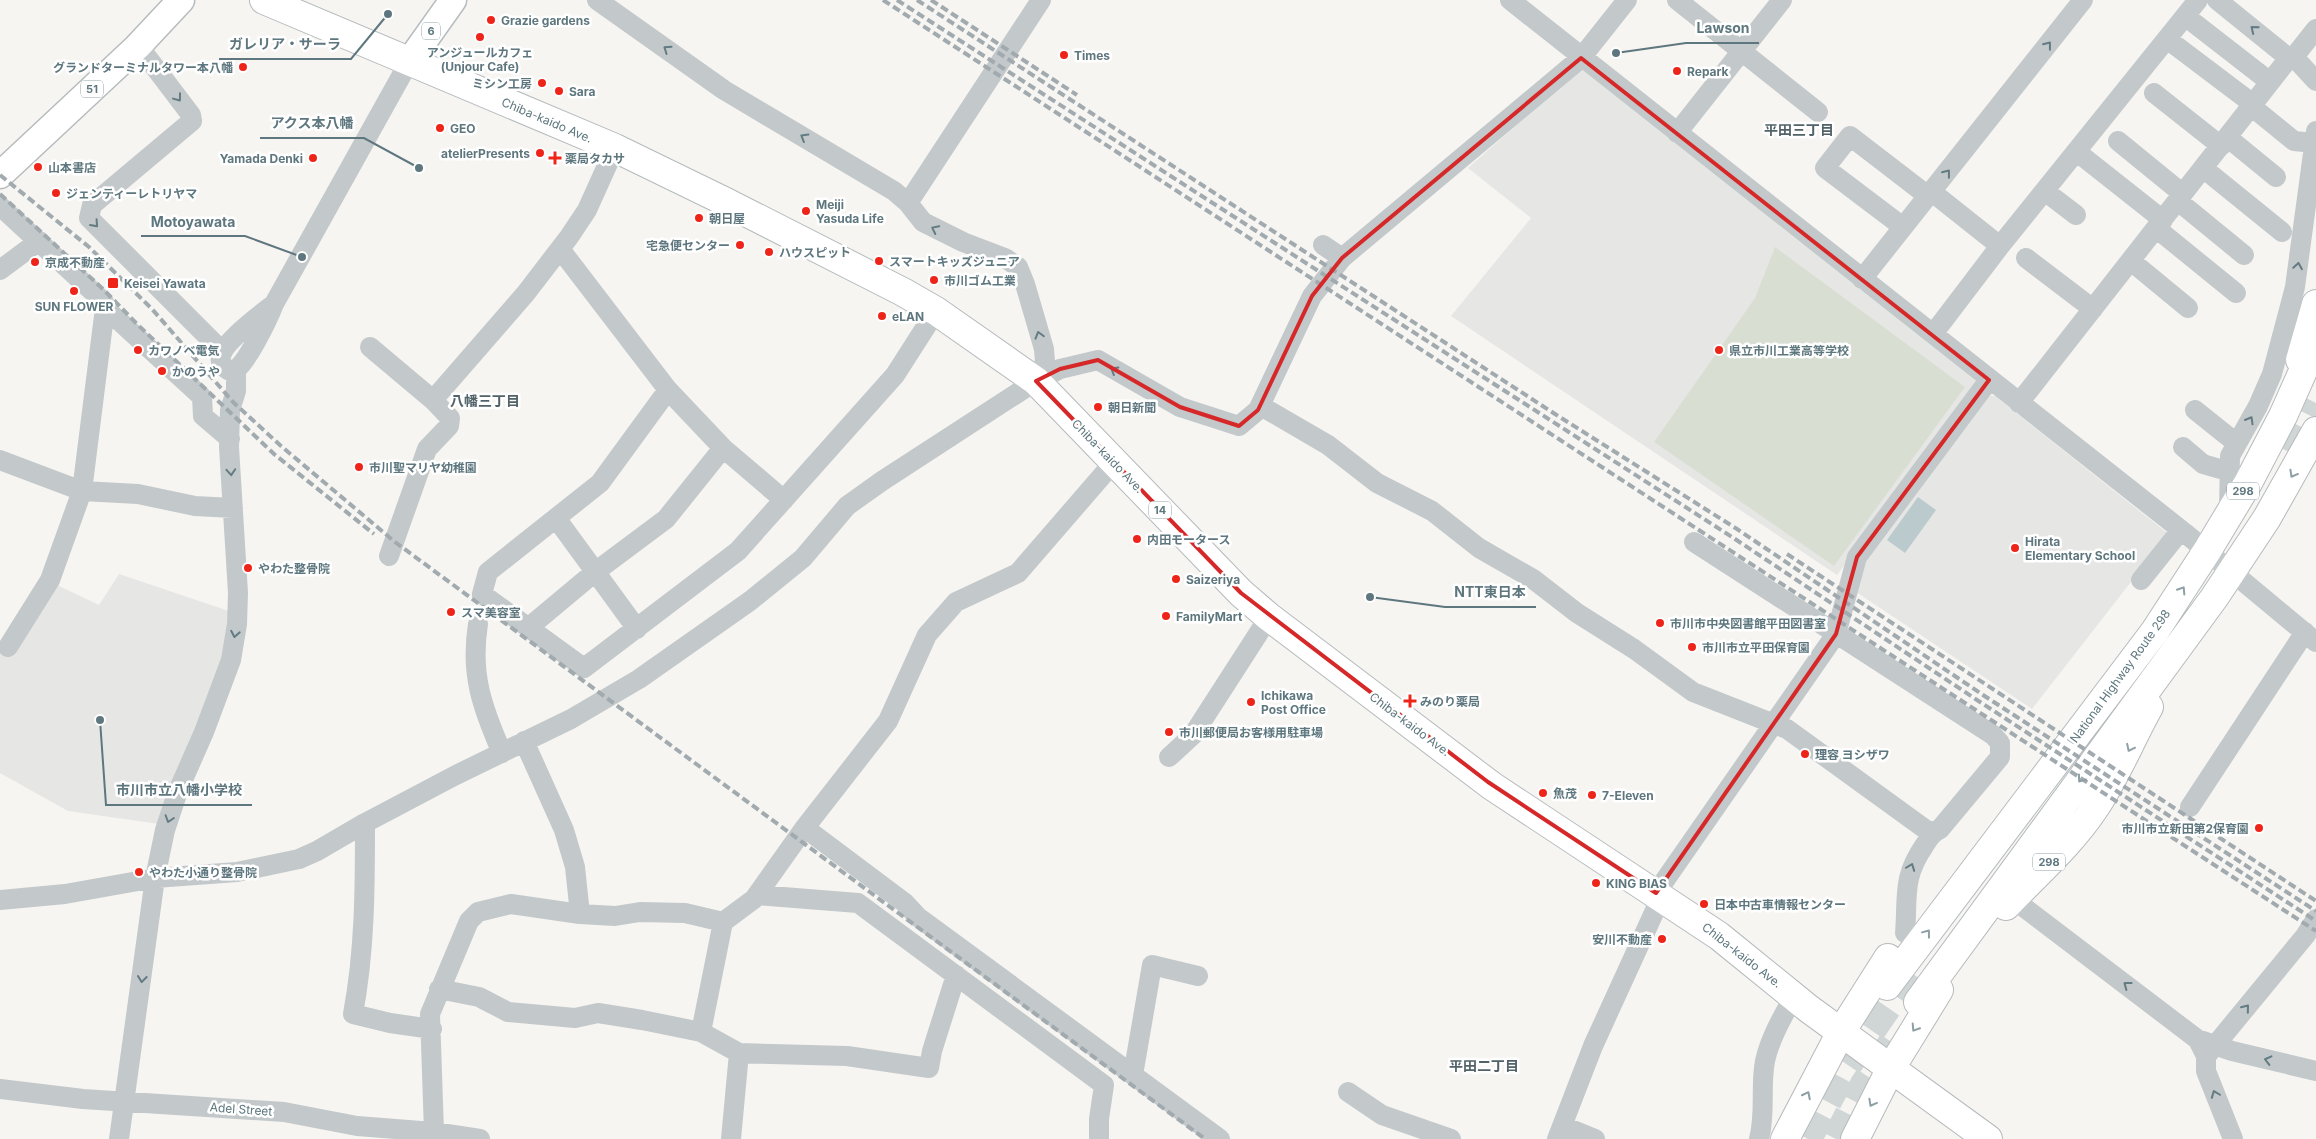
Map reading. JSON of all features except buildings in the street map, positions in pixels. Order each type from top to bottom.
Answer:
[{"type":"highway","name":"Chiba-kaido Ave.","points":[[264,0],[615,148],[737,207],[904,292],[936,311],[1036,381],[1241,593],[1269,617],[1492,786],[1719,936],[1841,1032],[1988,1139]]},
{"type":"highway","points":[[2283,416],[2316,304]]},
{"type":"highway","name":"National Highway Route 298","points":[[1887,986],[2155,631],[2229,516],[2283,416],[2316,342]]},
{"type":"highway","name":"298","points":[[1918,1002],[2183,641],[2232,571],[2276,503],[2315,436]]},
{"type":"highway","name":"298","points":[[1768,1139],[1841,1032],[1904,933],[2027,776],[2096,695],[2155,631]]},
{"type":"highway","name":"298","points":[[1855,1139],[1891,1068],[1944,983],[2012,899],[2076,834],[2095,809],[2122,763],[2183,641]]},
{"type":"main road","name":"51","points":[[3,169],[138,45],[181,0]]},
{"type":"main road","name":"6","points":[[409,62],[453,0]]},
{"type":"street","points":[[908,203],[1041,0]]},
{"type":"street","points":[[1510,0],[1989,380],[2137,494],[2311,637],[2190,808]]},
{"type":"street","points":[[0,900],[65,894],[155,878],[237,872],[299,858],[317,851],[365,823],[571,718],[640,679],[750,601],[803,558],[847,506],[882,481],[1036,381],[1060,369],[1098,360],[1180,406],[1239,426],[1260,406],[1312,296],[1342,258],[1581,58],[1627,0]]},
{"type":"street","points":[[1678,0],[1743,50],[1818,112]]},
{"type":"street","points":[[1677,133],[1782,0]]},
{"type":"street","points":[[1862,278],[2083,0]]},
{"type":"street","points":[[1933,334],[2000,246],[2046,192],[2198,0]]},
{"type":"street","points":[[2217,0],[2292,58],[2316,81]]},
{"type":"street","points":[[606,3],[724,90],[894,190],[908,203],[923,222],[963,242],[1004,258],[1018,267],[1025,284],[1044,349],[1045,362],[1036,381]]},
{"type":"street","points":[[2185,16],[2270,82]]},
{"type":"street","points":[[2019,403],[2270,82],[2316,29]]},
{"type":"street","points":[[2167,39],[2252,105],[2294,141],[2315,137],[2295,287],[2272,374],[2258,406],[2230,456],[2229,516]]},
{"type":"street","points":[[138,45],[191,115],[192,121],[92,205],[89,218],[222,351]]},
{"type":"street","points":[[236,372],[241,368],[268,321],[274,304],[409,62]]},
{"type":"street","points":[[2154,93],[2276,177]]},
{"type":"street","points":[[1903,227],[1825,168],[1850,136],[2000,246]]},
{"type":"street","points":[[2118,142],[2244,255]]},
{"type":"street","points":[[433,400],[520,299],[560,249],[587,210],[615,148]]},
{"type":"street","points":[[2077,152],[2236,293]]},
{"type":"street","points":[[2204,168],[2282,232]]},
{"type":"street","points":[[2046,192],[2076,215]]},
{"type":"street","points":[[0,206],[104,302],[82,491],[50,580],[8,647]]},
{"type":"street","points":[[0,270],[39,241]]},
{"type":"street","points":[[1323,245],[1342,258]]},
{"type":"street","points":[[560,249],[668,390],[723,448],[784,500]]},
{"type":"street","points":[[2026,258],[2093,309]]},
{"type":"street","points":[[2131,261],[2188,308]]},
{"type":"street","points":[[236,372],[225,369],[221,364],[222,351],[259,315],[274,304]]},
{"type":"street","points":[[104,308],[202,397],[203,416],[230,439]]},
{"type":"street","points":[[668,390],[600,483],[488,572],[482,594],[584,668],[738,551],[895,375],[936,311]]},
{"type":"street","points":[[370,347],[433,400],[450,418],[449,426],[427,450],[389,556]]},
{"type":"street","points":[[119,1139],[155,878],[165,830],[178,791],[204,732],[231,660],[237,624],[238,601],[230,439],[230,410],[236,391],[236,372]]},
{"type":"street","points":[[1595,1139],[1560,1132],[1593,1046],[1657,906],[1656,893],[1773,722],[1836,634],[1857,557],[1989,380]]},
{"type":"street","points":[[1260,406],[1328,445],[1355,468],[1377,483],[1432,511],[1479,548],[1533,579],[1578,613],[1634,649],[1693,692],[1787,729],[1925,829],[1933,832]]},
{"type":"street","points":[[2195,410],[2230,438]]},
{"type":"street","points":[[2183,447],[2203,464],[2220,469]]},
{"type":"street","points":[[528,628],[595,572],[666,519],[723,448]]},
{"type":"street","points":[[0,460],[82,491],[138,494],[180,503],[233,508]]},
{"type":"street","points":[[701,1032],[723,922],[757,895],[805,828],[888,721],[927,636],[956,602],[1018,573],[1114,462]]},
{"type":"street","points":[[556,518],[637,629]]},
{"type":"street","points":[[2141,580],[2181,530]]},
{"type":"street","points":[[1694,542],[1993,735],[2000,743],[2000,757],[1940,829],[1933,832],[1911,864],[1907,879],[1904,933]]},
{"type":"street","points":[[1169,757],[1193,735],[1269,617]]},
{"type":"street","points":[[478,624],[474,650],[475,669],[488,720],[502,753]]},
{"type":"street","points":[[524,741],[564,830],[575,866],[580,914]]},
{"type":"street","points":[[365,823],[365,900],[362,967],[354,1014],[390,1023],[432,1029]]},
{"type":"street","points":[[805,828],[905,903],[918,917],[948,940],[1220,1139]]},
{"type":"street","points":[[757,895],[858,904],[1104,1085],[1099,1119],[1099,1139]]},
{"type":"street","points":[[2012,899],[2206,1047],[2316,1071]]},
{"type":"street","points":[[434,1132],[430,1014],[469,921],[478,912],[511,904],[580,914],[615,916],[640,912],[686,913],[723,922]]},
{"type":"street","points":[[2233,1139],[2206,1071],[2206,1047],[2316,919]]},
{"type":"street","points":[[1133,1075],[1152,965],[1198,976]]},
{"type":"street","points":[[439,989],[479,997],[508,1012],[575,1018],[598,1013],[701,1032],[739,1052],[847,1056],[929,1068],[932,1051],[956,975]]},
{"type":"street","points":[[1768,1139],[1764,1113],[1765,1062],[1776,1032],[1794,996]]},
{"type":"street","points":[[731,1139],[739,1052]]},
{"type":"street","name":"Adel Street","points":[[0,1089],[38,1095],[124,1102],[284,1112],[357,1126],[434,1132],[480,1139]]},
{"type":"street","points":[[1348,1092],[1382,1115],[1451,1139]]},
{"type":"highlighted area","points":[[1581,58],[1989,380],[1857,557],[1836,634],[1656,893],[1488,782],[1241,593],[1036,381],[1060,369],[1098,360],[1180,407],[1239,426],[1258,410],[1312,296],[1342,258]]},
{"type":"shaded area","name":"県立市川工業高等学校","points":[[1580,68],[1980,384],[1837,575],[1451,316],[1531,218],[1468,168]]},
{"type":"shaded area","points":[[1775,247],[1965,387],[1834,566],[1654,442],[1755,298]]},
{"type":"shaded area","name":"Hirata Elementary School","points":[[1988,395],[1995,396],[2166,532],[2166,537],[2032,709],[1856,592],[1865,558]]},
{"type":"shaded area","points":[[1918,497],[1936,510],[1905,553],[1887,540]]},
{"type":"shaded area","points":[[119,574],[232,612],[222,667],[159,824],[68,811],[0,773],[0,653],[53,583],[99,605]]},
{"type":"tunnel","points":[[2291,453],[2316,403]]},
{"type":"tunnel","points":[[1808,1139],[1844,1071],[1914,969]]},
{"type":"tunnel","points":[[1836,1139],[1864,1084],[1893,1041]]},
{"type":"railway","points":[[883,0],[2316,931]]},
{"type":"railway","points":[[897,0],[1732,537],[1977,700],[2316,921]]},
{"type":"railway","points":[[917,0],[1555,414],[1737,529],[1983,695],[2316,911]]},
{"type":"railway","points":[[931,0],[1077,95]]},
{"type":"railway","points":[[0,175],[89,247],[152,309],[233,402],[281,446],[395,542],[1205,1139]]},
{"type":"railway","points":[[0,194],[104,290],[136,323],[274,454],[374,534]]},
{"type":"railway","points":[[1787,554],[2316,901]]},
{"type":"place","name":"ガレリア・サーラ","points":[[388,14]]},
{"type":"place","name":"Grazie gardens","points":[[491,20]]},
{"type":"place","name":"アンジュールカフェ (Unjour Cafe)","points":[[480,37]]},
{"type":"place","name":"Lawson","points":[[1616,53]]},
{"type":"place","name":"Times","points":[[1064,55]]},
{"type":"place","name":"グランドターミナルタワー本八幡","points":[[243,67]]},
{"type":"place","name":"Repark","points":[[1677,71]]},
{"type":"place","name":"ミシン工房","points":[[542,83]]},
{"type":"place","name":"Sara","points":[[559,91]]},
{"type":"place","name":"GEO","points":[[440,128]]},
{"type":"place","name":"atelierPresents","points":[[540,153]]},
{"type":"place","name":"Yamada Denki","points":[[313,158]]},
{"type":"place","name":"薬局タカサ","points":[[555,158]]},
{"type":"place","name":"山本書店","points":[[38,167]]},
{"type":"place","name":"アクス本八幡","points":[[419,168]]},
{"type":"place","name":"ジェンティーレトリヤマ","points":[[56,193]]},
{"type":"place","name":"Meiji Yasuda Life","points":[[806,211]]},
{"type":"place","name":"朝日屋","points":[[699,218]]},
{"type":"place","name":"宅急便センター","points":[[740,245]]},
{"type":"place","name":"ハウスピット","points":[[769,252]]},
{"type":"place","name":"Motoyawata","points":[[302,257]]},
{"type":"place","name":"スマートキッズジュニア","points":[[879,261]]},
{"type":"place","name":"京成不動産","points":[[35,262]]},
{"type":"place","name":"市川ゴム工業","points":[[934,280]]},
{"type":"place","name":"Keisei Yawata","points":[[113,283]]},
{"type":"place","name":"SUN FLOWER","points":[[74,291]]},
{"type":"place","name":"eLAN","points":[[882,316]]},
{"type":"place","name":"カワノベ電気","points":[[138,350]]},
{"type":"place","name":"県立市川工業高等学校","points":[[1719,350]]},
{"type":"place","name":"かのうや","points":[[162,371]]},
{"type":"place","name":"朝日新聞","points":[[1098,407]]},
{"type":"place","name":"市川聖マリヤ幼稚園","points":[[359,467]]},
{"type":"place","name":"内田モータース","points":[[1137,539]]},
{"type":"place","name":"Hirata Elementary School","points":[[2015,548]]},
{"type":"place","name":"やわた整骨院","points":[[248,568]]},
{"type":"place","name":"Saizeriya","points":[[1176,579]]},
{"type":"place","name":"NTT東日本","points":[[1370,597]]},
{"type":"place","name":"スマ美容室","points":[[451,612]]},
{"type":"place","name":"FamilyMart","points":[[1166,616]]},
{"type":"place","name":"市川市中央図書館平田図書室","points":[[1660,623]]},
{"type":"place","name":"市川市立平田保育園","points":[[1692,647]]},
{"type":"place","name":"みのり薬局","points":[[1410,701]]},
{"type":"place","name":"Ichikawa Post Office","points":[[1251,702]]},
{"type":"place","name":"市川市立八幡小学校","points":[[100,720]]},
{"type":"place","name":"市川郵便局お客様用駐車場","points":[[1169,732]]},
{"type":"place","name":"理容 ヨシザワ","points":[[1805,754]]},
{"type":"place","name":"魚茂","points":[[1543,793]]},
{"type":"place","name":"7-Eleven","points":[[1592,795]]},
{"type":"place","name":"市川市立新田第2保育園","points":[[2259,828]]},
{"type":"place","name":"やわた小通り整骨院","points":[[139,872]]},
{"type":"place","name":"KING BIAS","points":[[1596,883]]},
{"type":"place","name":"日本中古車情報センター","points":[[1704,904]]},
{"type":"place","name":"安川不動産","points":[[1662,939]]},
{"type":"district","name":"平田三丁目","points":[[1799,129]]},
{"type":"district","name":"八幡三丁目","points":[[485,400]]},
{"type":"district","name":"平田二丁目","points":[[1484,1065]]}]
